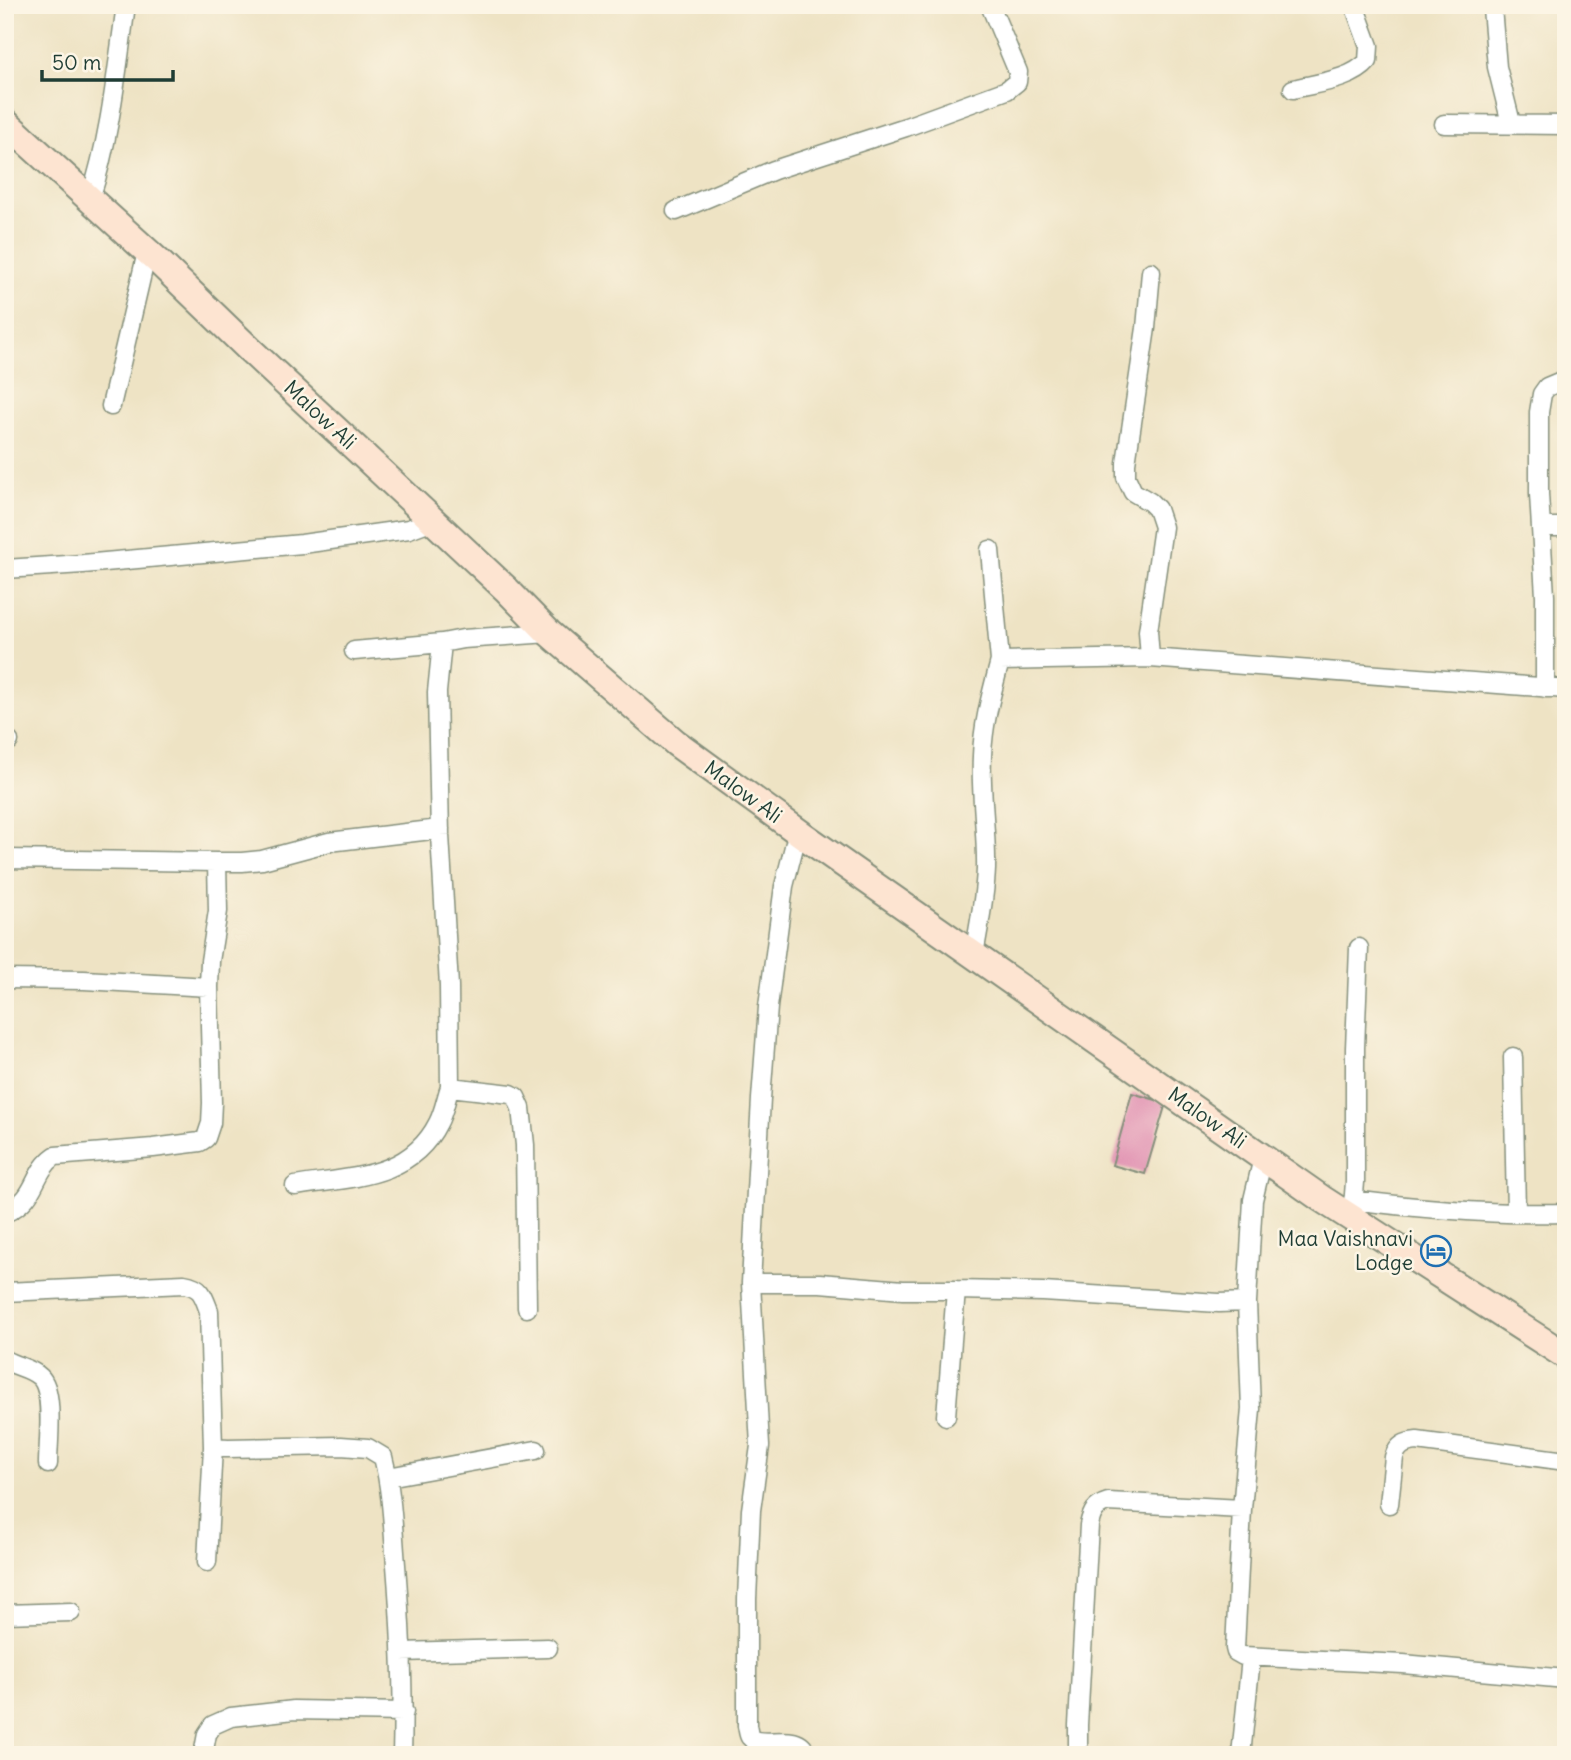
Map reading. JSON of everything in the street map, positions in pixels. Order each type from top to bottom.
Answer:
[{"type":"street","points":[[90,199],[99,174],[126,5]]},
{"type":"street","points":[[676,211],[774,170],[906,127],[1007,90],[1017,82],[1018,72],[990,5]]},
{"type":"street","points":[[1293,89],[1346,75],[1368,61],[1369,46],[1354,5]]},
{"type":"street","points":[[1492,8],[1497,67],[1511,123]]},
{"type":"street","name":"Malow Ali","points":[[5,122],[433,520],[549,634],[676,743],[1264,1158],[1352,1210],[1566,1356]]},
{"type":"street","points":[[1444,124],[1566,125]]},
{"type":"street","points":[[111,406],[147,252]]},
{"type":"street","points":[[1150,658],[1148,631],[1163,527],[1157,509],[1133,492],[1126,477],[1126,463],[1146,328],[1151,272]]},
{"type":"street","points":[[1545,688],[1539,412],[1542,394],[1547,387],[1566,379]]},
{"type":"street","points":[[5,569],[302,544],[409,528],[433,520]]},
{"type":"street","points":[[1541,527],[1566,527]]},
{"type":"street","points":[[974,954],[983,908],[986,869],[982,793],[985,720],[1000,661],[990,550]]},
{"type":"street","points":[[354,651],[463,639],[549,634]]},
{"type":"street","points":[[295,1186],[381,1172],[414,1155],[428,1140],[439,1121],[450,1087],[449,986],[440,829],[437,692],[442,643]]},
{"type":"street","points":[[1000,661],[1150,658],[1566,689]]},
{"type":"street","points":[[5,859],[242,862],[262,860],[329,842],[440,829]]},
{"type":"street","points":[[799,831],[784,886],[768,1007],[761,1098],[751,1283],[760,1446],[751,1510],[747,1599],[747,1726],[754,1740],[796,1743],[802,1746],[807,1755]]},
{"type":"street","points":[[5,1213],[26,1200],[48,1161],[55,1156],[153,1148],[200,1142],[206,1138],[211,1123],[212,1103],[209,987],[218,911],[217,862]]},
{"type":"street","points":[[1359,948],[1352,1210],[1445,1209],[1566,1213]]},
{"type":"street","points":[[5,979],[209,987]]},
{"type":"street","points":[[1513,1057],[1516,1212]]},
{"type":"street","points":[[450,1087],[511,1094],[516,1097],[521,1108],[525,1145],[527,1308]]},
{"type":"street","points":[[1264,1158],[1253,1200],[1247,1302],[1251,1409],[1242,1509],[1235,1648],[1239,1655],[1251,1658],[1403,1664],[1566,1679]]},
{"type":"street","points":[[751,1283],[820,1283],[903,1290],[1043,1292],[1219,1303],[1247,1302]]},
{"type":"street","points":[[5,1292],[184,1284],[194,1286],[204,1295],[209,1311],[213,1447],[207,1562]]},
{"type":"street","points":[[946,1416],[956,1290]]},
{"type":"street","points":[[5,1360],[29,1369],[46,1384],[50,1398],[48,1464]]},
{"type":"street","points":[[1389,1504],[1394,1457],[1401,1445],[1408,1442],[1566,1461]]},
{"type":"street","points":[[213,1447],[341,1446],[368,1448],[383,1457],[388,1477],[398,1596],[404,1712],[402,1755]]},
{"type":"street","points":[[388,1477],[536,1450]]},
{"type":"street","points":[[1078,1755],[1088,1537],[1094,1511],[1099,1504],[1108,1502],[1242,1509]]},
{"type":"street","points":[[5,1614],[71,1612]]},
{"type":"street","points":[[401,1652],[548,1648]]},
{"type":"street","points":[[1241,1755],[1251,1658]]},
{"type":"street","points":[[203,1755],[207,1734],[213,1725],[231,1717],[294,1710],[404,1712]]},
{"type":"building","points":[[1132,1093],[1166,1103],[1145,1174],[1112,1165]]},
{"type":"place","name":"Maa Vaishnavi Lodge","points":[[1436,1251]]}]
